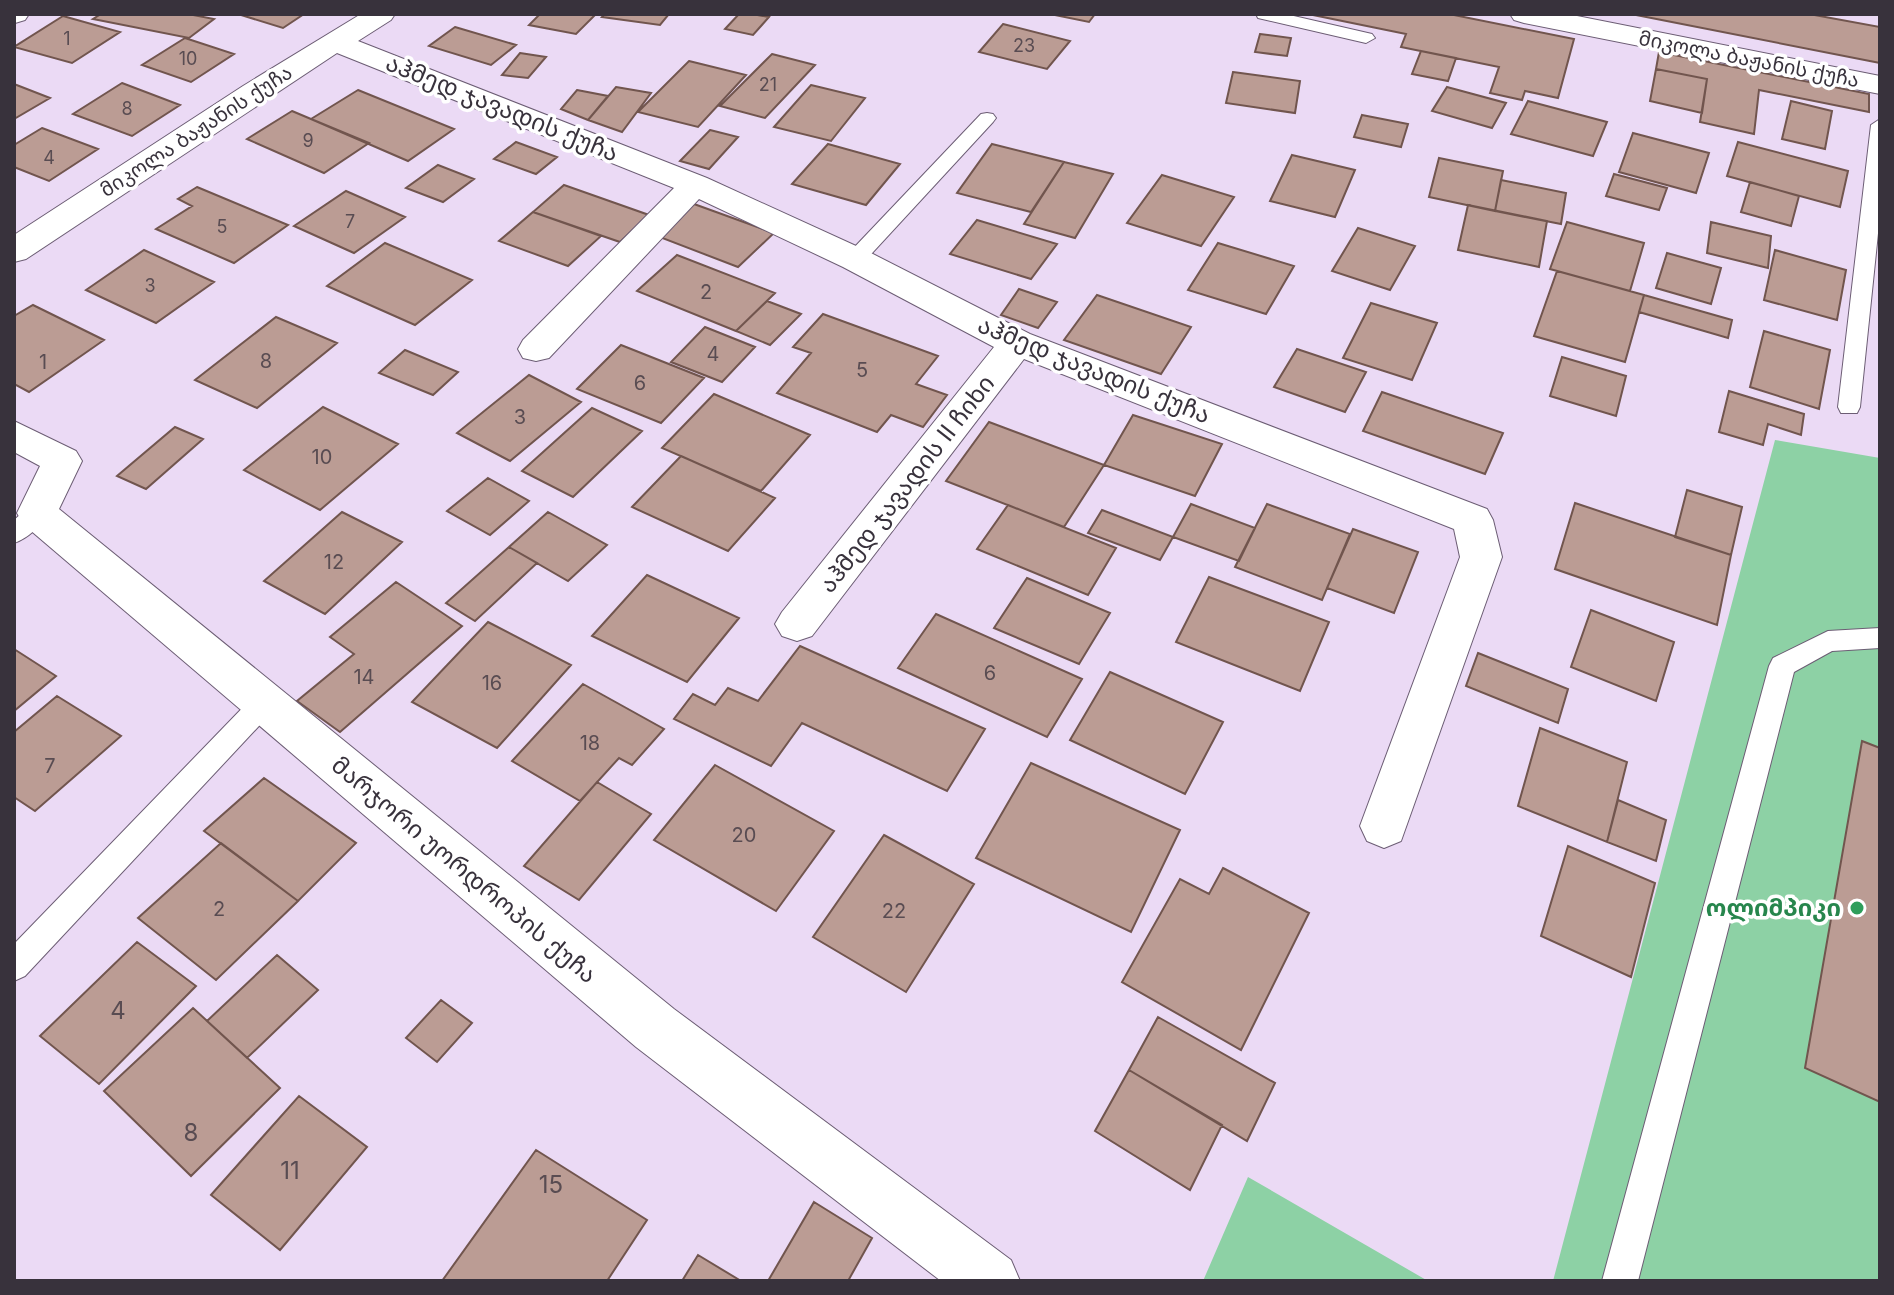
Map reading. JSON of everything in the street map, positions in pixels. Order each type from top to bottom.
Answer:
[{"type":"street","name":"მიკოლა ბაჟანის ქუჩა","points":[[14,251],[381,14]]},
{"type":"street","name":"მიკოლა ბაჟანის ქუჩა","points":[[1524,14],[1880,85]]},
{"type":"street","name":"აჰმედ ჯავადის ქუჩა","points":[[335,42],[695,185],[855,259],[1017,343],[1473,520],[1481,557],[1384,826]]},
{"type":"street","points":[[536,349],[695,185]]},
{"type":"street","name":"აჰმედ ჯავადის II ჩიხი","points":[[797,624],[1017,343]]},
{"type":"street","name":"მარჯორი უორდროპის ქუჩა","points":[[14,435],[62,461],[26,524],[263,704],[655,1028],[990,1281]]},
{"type":"lane","points":[[1264,14],[1366,38]]},
{"type":"lane","points":[[855,259],[987,118]]},
{"type":"lane","points":[[1849,407],[1880,125]]},
{"type":"lane","points":[[1620,1281],[1782,666],[1828,641],[1880,638]]},
{"type":"lane","points":[[14,966],[263,704]]},
{"type":"green space","points":[[1775,440],[1880,458],[1880,1281],[1553,1281]]},
{"type":"green space","points":[[1248,1177],[1428,1281],[1203,1281]]},
{"type":"building","points":[[101,14],[188,14],[214,19],[189,38],[93,19]]},
{"type":"building","points":[[238,14],[304,14],[283,28]]},
{"type":"building","points":[[540,14],[596,14],[576,34],[529,25]]},
{"type":"building","points":[[605,14],[669,14],[660,25],[602,17]]},
{"type":"building","points":[[739,14],[769,17],[753,35],[725,29]]},
{"type":"building","points":[[1050,14],[1095,14],[1089,22]]},
{"type":"building","points":[[1308,14],[1449,14],[1574,39],[1558,98],[1525,91],[1522,100],[1490,93],[1499,67],[1401,47],[1406,34]]},
{"type":"building","points":[[1631,14],[1809,14],[1880,27],[1880,63]]},
{"type":"building","points":[[63,16],[120,32],[72,63],[14,47]]},
{"type":"building","points":[[1003,24],[1070,41],[1047,69],[979,52]]},
{"type":"building","points":[[455,27],[516,45],[491,65],[429,46]]},
{"type":"building","points":[[1260,34],[1291,38],[1287,56],[1255,52]]},
{"type":"building","points":[[185,38],[234,54],[191,82],[142,65]]},
{"type":"building","points":[[1421,51],[1456,58],[1448,81],[1412,74]]},
{"type":"building","points":[[1659,52],[1869,94],[1869,112],[1759,90],[1754,134],[1700,122],[1707,79],[1656,69]]},
{"type":"building","points":[[520,53],[546,57],[528,78],[502,75]]},
{"type":"building","points":[[772,54],[815,65],[765,118],[720,106]]},
{"type":"building","points":[[689,61],[746,75],[698,127],[638,112]]},
{"type":"building","points":[[1656,69],[1707,79],[1702,113],[1650,101]]},
{"type":"building","points":[[1233,72],[1300,81],[1295,113],[1226,103]]},
{"type":"building","points":[[122,83],[180,105],[132,136],[73,114]]},
{"type":"building","points":[[14,84],[50,98],[14,119]]},
{"type":"building","points":[[811,85],[865,98],[831,141],[774,127]]},
{"type":"building","points":[[616,87],[651,93],[622,132],[588,120]]},
{"type":"building","points":[[1447,87],[1506,103],[1492,128],[1432,111]]},
{"type":"building","points":[[358,90],[454,129],[408,161],[311,119]]},
{"type":"building","points":[[577,90],[608,96],[588,120],[561,109]]},
{"type":"building","points":[[1528,101],[1607,122],[1593,156],[1511,134]]},
{"type":"building","points":[[1791,101],[1832,111],[1825,149],[1782,139]]},
{"type":"building","points":[[292,111],[369,143],[324,173],[247,139]]},
{"type":"building","points":[[1362,115],[1408,124],[1401,147],[1354,137]]},
{"type":"building","points":[[42,128],[98,149],[49,181],[14,167],[14,145]]},
{"type":"building","points":[[710,130],[738,137],[709,169],[680,161]]},
{"type":"building","points":[[1633,133],[1709,153],[1696,193],[1619,172]]},
{"type":"building","points":[[516,142],[557,157],[536,174],[494,159]]},
{"type":"building","points":[[1738,142],[1848,171],[1840,207],[1727,176]]},
{"type":"building","points":[[828,144],[900,164],[866,205],[792,184]]},
{"type":"building","points":[[992,144],[1064,162],[1031,212],[957,193]]},
{"type":"building","points":[[1292,155],[1355,170],[1335,217],[1270,201]]},
{"type":"building","points":[[1439,158],[1503,171],[1495,211],[1429,197]]},
{"type":"building","points":[[1064,162],[1113,174],[1075,238],[1024,224]]},
{"type":"building","points":[[438,165],[474,179],[443,202],[406,188]]},
{"type":"building","points":[[1614,174],[1667,188],[1659,210],[1606,196]]},
{"type":"building","points":[[1162,175],[1234,197],[1201,246],[1127,223]]},
{"type":"building","points":[[1501,180],[1566,193],[1561,224],[1495,211]]},
{"type":"building","points":[[1750,182],[1799,196],[1791,226],[1741,212]]},
{"type":"building","points":[[564,185],[649,215],[620,242],[533,212]]},
{"type":"building","points":[[197,187],[288,225],[234,263],[156,229],[192,206],[178,199]]},
{"type":"building","points":[[346,191],[405,217],[354,253],[294,226]]},
{"type":"building","points":[[694,204],[774,233],[738,267],[657,236]]},
{"type":"building","points":[[1468,205],[1547,221],[1539,267],[1458,250]]},
{"type":"building","points":[[533,212],[601,236],[568,266],[499,241]]},
{"type":"building","points":[[977,220],[1057,244],[1031,279],[950,254]]},
{"type":"building","points":[[1567,222],[1644,243],[1630,291],[1550,269]]},
{"type":"building","points":[[1711,222],[1771,236],[1768,268],[1707,253]]},
{"type":"building","points":[[1358,228],[1415,246],[1390,290],[1332,271]]},
{"type":"building","points":[[385,243],[472,280],[415,325],[327,286]]},
{"type":"building","points":[[1218,243],[1294,266],[1266,314],[1188,290]]},
{"type":"building","points":[[144,250],[214,282],[156,323],[86,290]]},
{"type":"building","points":[[1775,250],[1846,270],[1837,320],[1764,300]]},
{"type":"building","points":[[1667,253],[1721,268],[1711,304],[1656,288]]},
{"type":"building","points":[[677,255],[775,293],[736,331],[637,291]]},
{"type":"building","points":[[1557,271],[1644,295],[1625,362],[1534,336]]},
{"type":"building","points":[[1019,289],[1057,302],[1038,328],[1001,315]]},
{"type":"building","points":[[1097,295],[1191,327],[1161,374],[1064,340]]},
{"type":"building","points":[[1644,295],[1732,320],[1728,338],[1639,312]]},
{"type":"building","points":[[767,301],[801,314],[770,345],[736,331]]},
{"type":"building","points":[[1371,303],[1437,323],[1412,380],[1343,358]]},
{"type":"building","points":[[33,305],[104,340],[29,392],[14,384],[14,316]]},
{"type":"building","points":[[823,314],[938,356],[916,384],[947,395],[923,427],[891,415],[877,432],[777,393],[811,353],[793,347]]},
{"type":"building","points":[[276,317],[337,343],[257,408],[195,380]]},
{"type":"building","points":[[705,327],[755,347],[722,382],[671,362]]},
{"type":"building","points":[[1764,331],[1830,350],[1819,409],[1750,387]]},
{"type":"building","points":[[621,345],[704,378],[661,423],[577,389]]},
{"type":"building","points":[[1297,349],[1366,372],[1345,412],[1274,387]]},
{"type":"building","points":[[405,350],[458,372],[433,395],[379,373]]},
{"type":"building","points":[[1562,357],[1626,376],[1616,416],[1550,396]]},
{"type":"building","points":[[529,375],[581,402],[510,461],[457,433]]},
{"type":"building","points":[[1729,391],[1804,414],[1801,435],[1768,424],[1763,445],[1719,432]]},
{"type":"building","points":[[1382,392],[1503,433],[1485,474],[1363,431]]},
{"type":"building","points":[[714,394],[810,435],[761,491],[662,448]]},
{"type":"building","points":[[323,407],[398,444],[320,510],[244,470]]},
{"type":"building","points":[[592,408],[642,431],[573,497],[522,471]]},
{"type":"building","points":[[1133,415],[1222,444],[1195,496],[1104,465]]},
{"type":"building","points":[[989,422],[1104,465],[1064,527],[946,481]]},
{"type":"building","points":[[175,427],[203,439],[146,489],[117,476]]},
{"type":"building","points":[[681,456],[775,498],[728,551],[632,507]]},
{"type":"building","points":[[488,478],[529,501],[490,535],[447,511]]},
{"type":"building","points":[[1687,490],[1742,507],[1731,555],[1675,537]]},
{"type":"building","points":[[1575,503],[1731,555],[1717,625],[1555,569]]},
{"type":"building","points":[[1191,504],[1255,528],[1239,561],[1173,537]]},
{"type":"building","points":[[1267,504],[1350,534],[1322,600],[1235,567]]},
{"type":"building","points":[[1008,505],[1116,548],[1088,595],[977,549]]},
{"type":"building","points":[[1102,510],[1173,537],[1160,560],[1088,533]]},
{"type":"building","points":[[342,512],[402,542],[325,614],[264,581]]},
{"type":"building","points":[[548,512],[607,545],[568,581],[509,547]]},
{"type":"building","points":[[1353,529],[1418,552],[1394,613],[1327,588]]},
{"type":"building","points":[[509,547],[537,563],[475,621],[446,603]]},
{"type":"building","points":[[647,575],[739,618],[687,682],[592,636]]},
{"type":"building","points":[[1209,577],[1329,622],[1300,691],[1176,642]]},
{"type":"building","points":[[1027,578],[1110,613],[1079,664],[994,628]]},
{"type":"building","points":[[396,582],[462,626],[340,732],[297,701],[354,654],[330,637]]},
{"type":"building","points":[[1591,610],[1674,642],[1656,701],[1571,667]]},
{"type":"building","points":[[936,614],[1082,679],[1047,737],[898,668]]},
{"type":"building","points":[[488,622],[571,665],[497,748],[412,702]]},
{"type":"building","points":[[800,646],[985,729],[947,791],[802,723],[771,766],[674,719],[693,694],[715,705],[728,688],[758,701]]},
{"type":"building","points":[[14,649],[56,676],[14,711]]},
{"type":"building","points":[[1478,653],[1568,689],[1558,723],[1466,686]]},
{"type":"building","points":[[1110,672],[1223,722],[1185,794],[1070,740]]},
{"type":"building","points":[[583,684],[664,729],[632,765],[619,758],[580,801],[512,761]]},
{"type":"building","points":[[57,696],[121,736],[35,811],[14,797],[14,732]]},
{"type":"building","points":[[1540,728],[1627,762],[1607,842],[1518,806]]},
{"type":"building","name":"ოლიმპიკი","points":[[1862,741],[1880,748],[1880,1102],[1805,1068]]},
{"type":"building","points":[[1031,763],[1180,830],[1131,932],[976,858]]},
{"type":"building","points":[[715,765],[834,831],[776,911],[654,840]]},
{"type":"building","points":[[264,778],[356,843],[298,901],[204,831]]},
{"type":"building","points":[[597,782],[651,814],[579,900],[524,866]]},
{"type":"building","points":[[1618,800],[1666,820],[1656,861],[1607,842]]},
{"type":"building","points":[[884,835],[974,884],[906,992],[813,937]]},
{"type":"building","points":[[221,843],[298,901],[216,980],[138,918]]},
{"type":"building","points":[[1568,846],[1655,883],[1631,977],[1541,936]]},
{"type":"building","points":[[1223,868],[1309,913],[1241,1050],[1122,982],[1180,879],[1209,894]]},
{"type":"building","points":[[137,942],[196,986],[99,1084],[40,1036]]},
{"type":"building","points":[[277,955],[318,990],[247,1058],[207,1021]]},
{"type":"building","points":[[441,1000],[472,1023],[437,1062],[406,1038]]},
{"type":"building","points":[[193,1008],[280,1088],[191,1176],[104,1091]]},
{"type":"building","points":[[1158,1017],[1275,1083],[1247,1141],[1129,1070]]},
{"type":"building","points":[[1129,1070],[1222,1125],[1190,1190],[1095,1131]]},
{"type":"building","points":[[299,1096],[367,1147],[280,1250],[211,1195]]},
{"type":"building","points":[[536,1150],[647,1220],[607,1281],[442,1281]]},
{"type":"building","points":[[814,1202],[872,1238],[848,1281],[768,1281]]},
{"type":"building","points":[[698,1255],[741,1281],[682,1281]]},
{"type":"place","name":"ოლიმპიკი","points":[[1857,908]]}]
